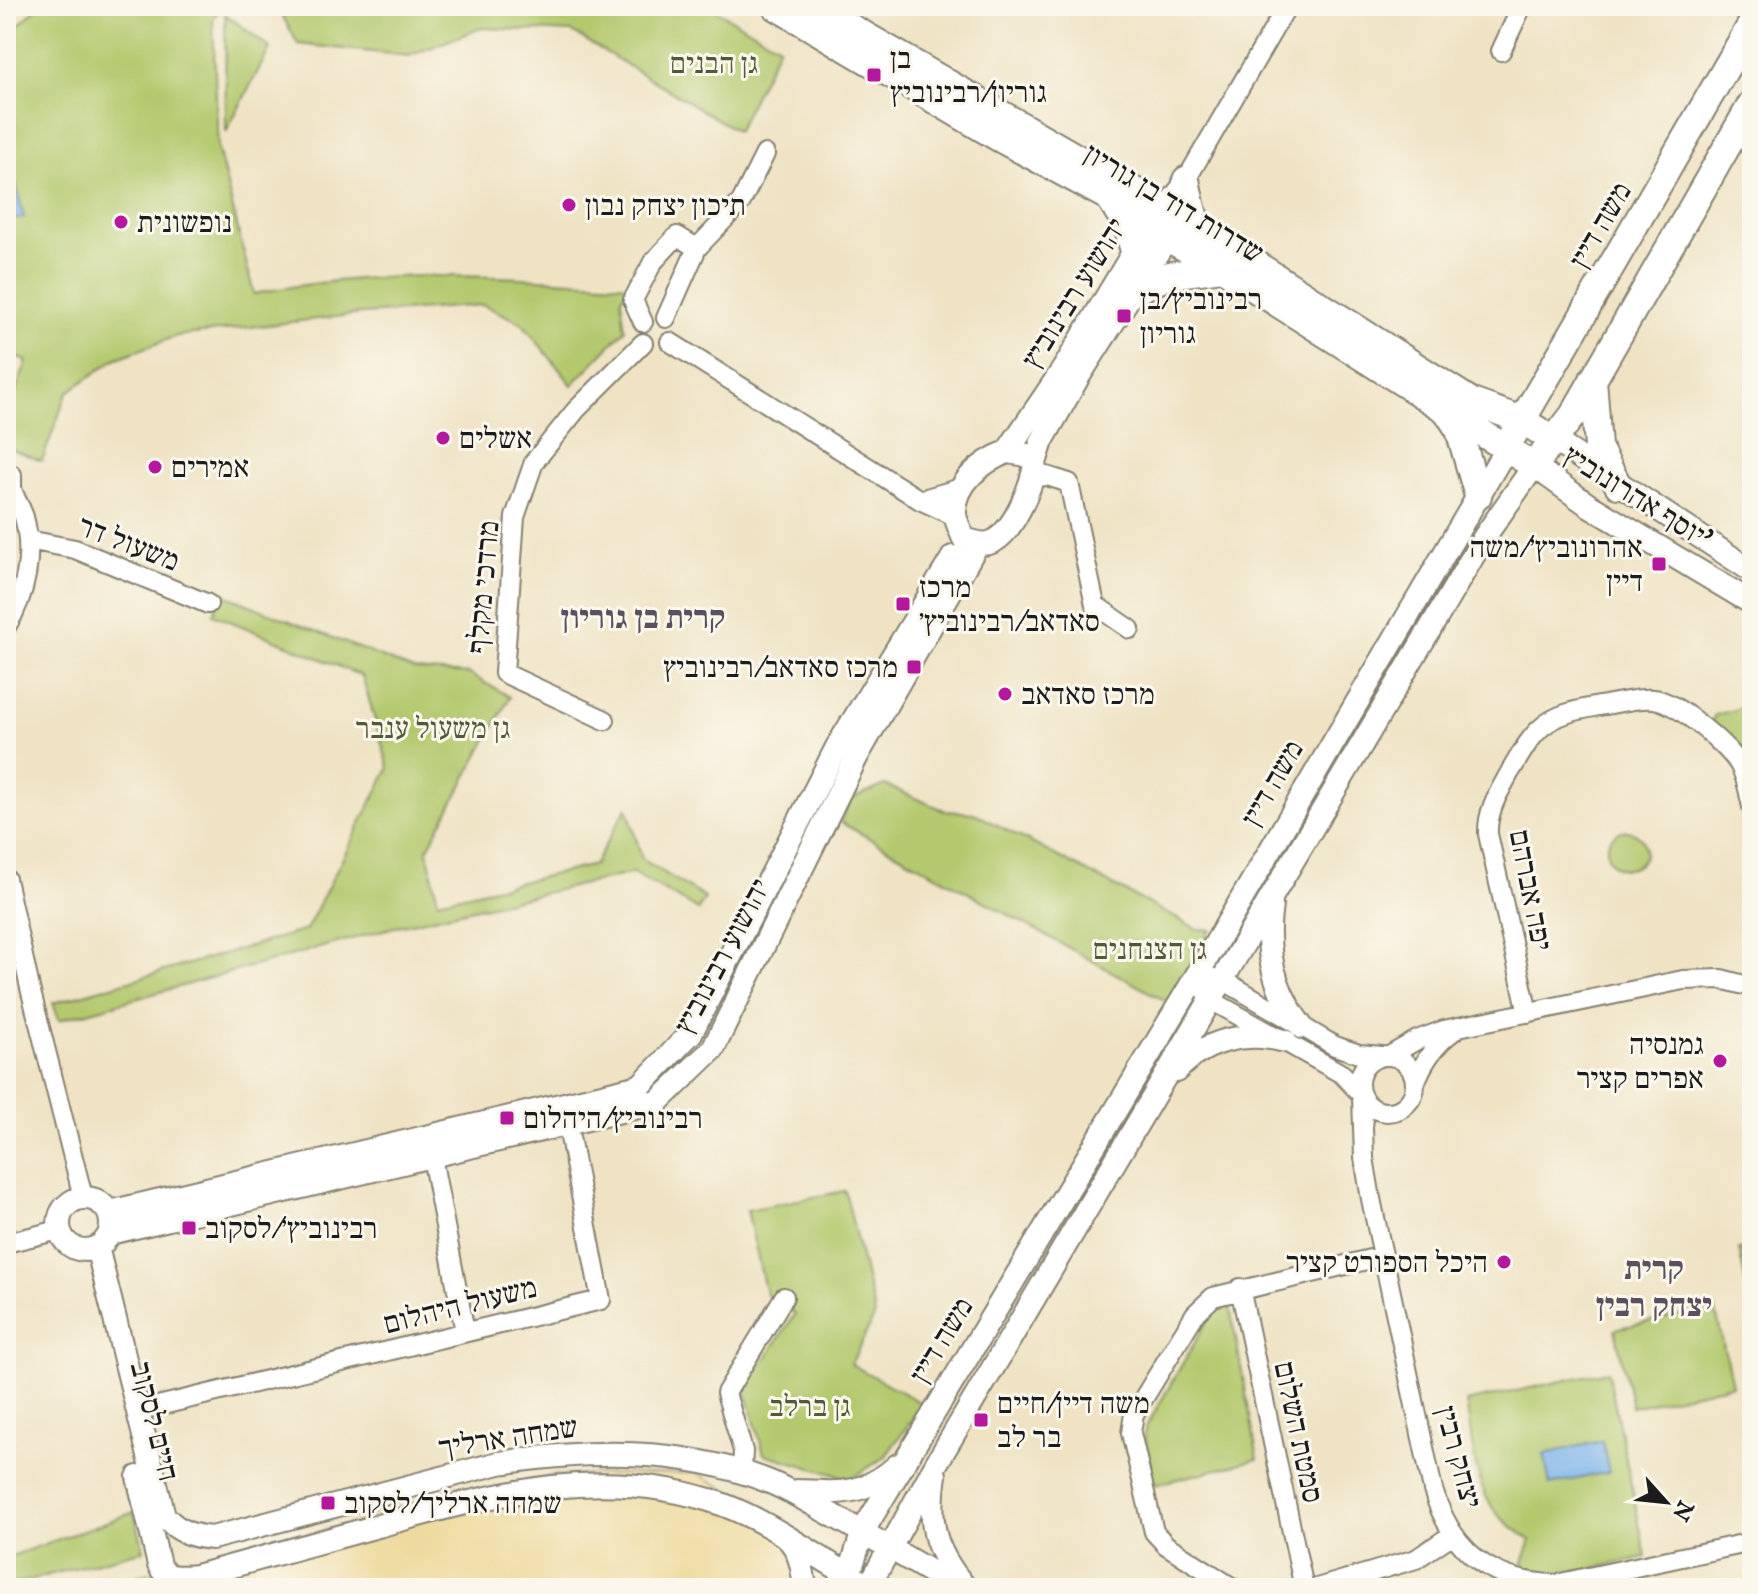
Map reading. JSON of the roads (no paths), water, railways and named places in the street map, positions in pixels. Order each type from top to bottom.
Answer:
[{"type":"main road","name":"שדרות דוד בן גוריון","points":[[814,6],[1161,224],[1222,268],[1534,466]]},
{"type":"main road","name":"שדרות דוד בן גוריון","points":[[784,8],[999,138],[1110,198],[1161,224],[1199,228],[1472,402],[1522,420],[1555,441]]},
{"type":"main road","name":"משה דיין","points":[[1507,447],[1752,23]]},
{"type":"main road","name":"משה דיין","points":[[1534,466],[1555,441],[1593,379],[1752,103]]},
{"type":"main road","points":[[1186,180],[1190,198],[1188,205],[1199,228]]},
{"type":"main road","points":[[1110,198],[1127,226],[1134,251]]},
{"type":"main road","points":[[1135,291],[1170,275],[1222,268]]},
{"type":"main road","points":[[1472,402],[1512,398],[1559,360]]},
{"type":"main road","points":[[1593,379],[1598,447],[1618,485]]},
{"type":"main road","points":[[1444,407],[1459,430],[1478,496]]},
{"type":"street","points":[[1161,224],[1287,6]]},
{"type":"street","points":[[1501,51],[1522,6]]},
{"type":"street","points":[[666,318],[697,248],[741,202],[765,154]]},
{"type":"street","name":"יהושוע רבינוביץ","points":[[1007,452],[1064,368],[1134,251],[1161,224]]},
{"type":"street","name":"יהושוע רבינוביץ","points":[[100,1236],[566,1113],[658,1102],[713,1049],[857,756],[971,541],[991,543],[1005,531],[1023,501],[1077,379],[1135,291],[1161,224]]},
{"type":"street","points":[[643,322],[633,300],[653,262],[677,236],[697,248]]},
{"type":"street","points":[[651,316],[666,318],[673,326],[670,342],[657,349],[643,343],[639,333],[643,322],[651,316]]},
{"type":"street","points":[[670,342],[920,500],[955,516],[971,541]]},
{"type":"street","name":"מרדכי מקלף","points":[[605,720],[504,673],[515,517],[534,462],[576,410],[643,343]]},
{"type":"street","name":"יוסף אהרונוביץ'","points":[[1555,441],[1752,571]]},
{"type":"street","name":"משה דיין","points":[[860,1585],[863,1531],[1197,975],[1507,447]]},
{"type":"street","points":[[920,500],[961,488],[985,463],[1007,452],[1027,455],[1069,483]]},
{"type":"street","points":[[1040,464],[1054,467],[1069,483],[1095,605],[1130,629]]},
{"type":"street","name":"יוסף אהרונוביץ'","points":[[1534,466],[1587,504],[1752,603]]},
{"type":"street","name":"משה דיין","points":[[860,1585],[888,1547],[1485,536],[1534,466]]},
{"type":"street","points":[[6,471],[12,475],[12,487],[24,516],[28,540],[25,582],[6,627]]},
{"type":"street","points":[[955,516],[961,488]]},
{"type":"street","points":[[6,490],[20,544],[18,575],[6,609]]},
{"type":"street","name":"משעול דר","points":[[28,540],[75,549],[208,604]]},
{"type":"street","name":"יפה אברהם","points":[[1528,1013],[1488,823],[1493,803],[1538,730],[1553,719],[1575,710],[1645,699],[1660,700],[1674,706],[1733,755],[1745,778],[1752,807]]},
{"type":"street","points":[[6,879],[83,1197]]},
{"type":"street","points":[[1273,895],[1268,929],[1271,963],[1293,1034]]},
{"type":"street","points":[[1197,975],[1293,1034],[1342,1074],[1374,1110],[1387,1113],[1410,1101],[1424,1061],[1457,1028]]},
{"type":"street","points":[[1361,1095],[1359,1085],[1362,1072],[1371,1061],[1430,1034],[1683,980],[1721,979],[1752,987]]},
{"type":"street","points":[[1158,1090],[1183,1063],[1212,1044],[1243,1037],[1293,1034],[1342,1049],[1386,1056],[1407,1065],[1415,1084]]},
{"type":"street","name":"יצחק רבין","points":[[1361,1095],[1366,1174],[1433,1490],[1438,1507],[1467,1552],[1497,1573],[1524,1585],[1556,1584],[1629,1579],[1752,1542]]},
{"type":"street","name":"יצחק רבין","points":[[1366,1174],[1368,1147],[1373,1135],[1385,1117],[1396,1111]]},
{"type":"street","name":"יהושוע רבינוביץ","points":[[100,1236],[432,1157],[566,1113]]},
{"type":"street","name":"משעול היהלום","points":[[137,1411],[601,1300],[566,1113]]},
{"type":"street","points":[[432,1157],[465,1332]]},
{"type":"street","points":[[83,1197],[99,1200],[100,1236],[68,1244],[59,1230],[59,1220],[67,1204],[83,1197]]},
{"type":"street","points":[[6,1243],[59,1230]]},
{"type":"street","name":"חיים לסקוב","points":[[100,1236],[137,1411],[164,1516],[175,1527]]},
{"type":"street","name":"חיים לסקוב","points":[[100,1236],[159,1565],[162,1571],[174,1578],[196,1576]]},
{"type":"street","points":[[1233,1588],[1166,1545],[1154,1532],[1130,1426],[1134,1414],[1197,1310],[1216,1295],[1383,1256]]},
{"type":"street","name":"סמטת השלום","points":[[1240,1288],[1304,1588]]},
{"type":"street","points":[[742,1472],[743,1451],[726,1393],[784,1297]]},
{"type":"street","points":[[787,1491],[839,1493],[859,1490],[886,1476],[913,1450]]},
{"type":"street","name":"שמחה ארליך","points":[[175,1527],[189,1535],[212,1538],[499,1463],[548,1456],[638,1453],[680,1457],[742,1472],[787,1491],[863,1531],[958,1588]]},
{"type":"street","points":[[936,1464],[931,1524],[949,1569],[966,1588]]},
{"type":"street","name":"שמחה ארליך","points":[[196,1576],[499,1494],[548,1488],[636,1484],[678,1491],[758,1519],[860,1585]]},
{"type":"street","points":[[758,1519],[791,1540],[805,1588]]},
{"type":"street","points":[[1317,1588],[1416,1559],[1453,1534]]},
{"type":"water","points":[[11,163],[24,218],[6,220],[6,164]]},
{"type":"water","points":[[1602,1441],[1609,1472],[1550,1485],[1544,1454]]},
{"type":"place","name":"בן גוריון/רבינוביץ","points":[[874,75]]},
{"type":"place","name":"תיכון יצחק נבון","points":[[569,205]]},
{"type":"place","name":"נופשונית","points":[[121,222]]},
{"type":"place","name":"רבינוביץ/בן גוריון","points":[[1124,316]]},
{"type":"place","name":"אשלים","points":[[443,438]]},
{"type":"place","name":"אמירים","points":[[155,467]]},
{"type":"place","name":"אהרונוביץ׳/משה דיין","points":[[1659,564]]},
{"type":"place","name":"מרכז סאדאב/רבינוביץ׳","points":[[903,604]]},
{"type":"place","name":"מרכז סאדאב/רבינוביץ","points":[[914,667]]},
{"type":"place","name":"מרכז סאדאב","points":[[1005,694]]},
{"type":"place","name":"גמנסיה אפרים קציר","points":[[1720,1061]]},
{"type":"place","name":"רבינוביץ/היהלום","points":[[507,1118]]},
{"type":"place","name":"רבינוביץ׳/לסקוב","points":[[189,1228]]},
{"type":"place","name":"היכל הספורט קציר","points":[[1504,1262]]},
{"type":"place","name":"משה דיין/חיים בר לב","points":[[981,1420]]},
{"type":"place","name":"שמחה ארליך/לסקוב","points":[[328,1503]]},
{"type":"district","name":"קרית בן גוריון","points":[[643,617]]},
{"type":"district","name":"קרית יצחק רבין","points":[[1654,1286]]},
{"type":"park label","name":"גן הבנים","points":[[714,63]]},
{"type":"park label","name":"גן משעול ענבר","points":[[433,728]]},
{"type":"park label","name":"גן הצנחנים","points":[[1150,949]]},
{"type":"park label","name":"גן ברלב","points":[[810,1406]]}]
